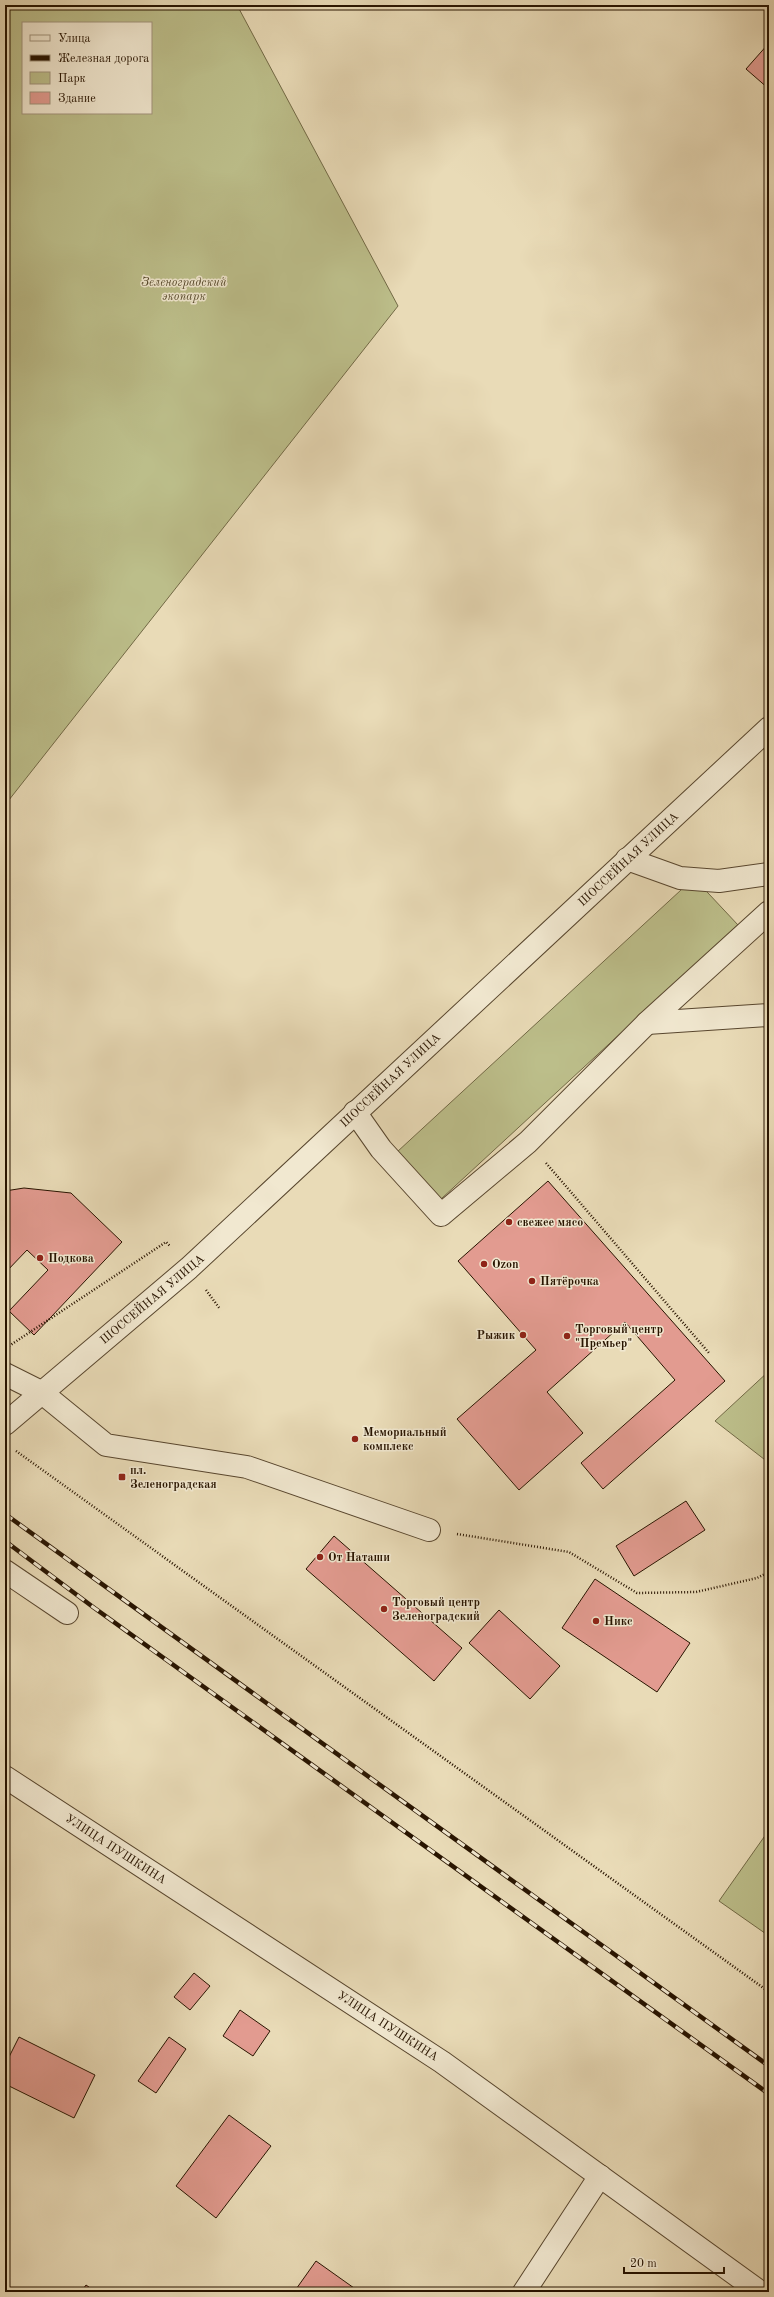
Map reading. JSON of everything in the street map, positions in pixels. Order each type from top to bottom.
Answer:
[{"type":"street","name":"ШОССЕЙНАЯ УЛИЦА","points":[[5,1424],[189,1268],[769,728]]},
{"type":"street","points":[[627,859],[680,878],[719,880],[769,874]]},
{"type":"street","points":[[355,1112],[381,1149],[441,1215],[528,1142],[647,1023],[769,912]]},
{"type":"street","points":[[647,1023],[769,1015]]},
{"type":"street","points":[[5,1374],[41,1392],[106,1445],[248,1467],[429,1530]]},
{"type":"street","points":[[5,1571],[67,1613]]},
{"type":"street","name":"УЛИЦА ПУШКИНА","points":[[5,1777],[442,2062],[760,2292]]},
{"type":"street","points":[[524,2292],[600,2176]]},
{"type":"path","points":[[528,1142],[709,1353]]},
{"type":"path","points":[[13,1449],[769,1992]]},
{"type":"path","points":[[429,1530],[569,1552],[637,1593],[696,1592],[757,1578],[769,1572]]},
{"type":"green space","name":"Зеленоградский экопарк","points":[[5,5],[237,5],[398,306],[5,805]]},
{"type":"green space","points":[[694,878],[738,925],[441,1199],[397,1152]]},
{"type":"green space","points":[[769,1371],[769,1463],[715,1421]]},
{"type":"green space","points":[[769,1830],[769,1936],[719,1901]]},
{"type":"building","points":[[769,43],[769,89],[746,69]]},
{"type":"building","name":"Торговый центр \"Премьер\"","points":[[548,1181],[725,1381],[603,1489],[581,1463],[675,1380],[625,1322],[547,1392],[583,1433],[519,1490],[457,1419],[536,1350],[458,1261]]},
{"type":"building","points":[[24,1188],[71,1193],[122,1242],[34,1335],[9,1311],[48,1270],[27,1250],[5,1273],[5,1191]]},
{"type":"building","points":[[686,1501],[705,1530],[634,1576],[616,1546]]},
{"type":"building","name":"Торговый центр Зеленоградский","points":[[334,1536],[462,1648],[434,1681],[306,1569]]},
{"type":"building","points":[[595,1579],[690,1643],[657,1692],[562,1628]]},
{"type":"building","points":[[499,1610],[560,1666],[530,1699],[469,1643]]},
{"type":"building","points":[[194,1973],[210,1986],[190,2010],[174,1997]]},
{"type":"building","points":[[240,2010],[270,2031],[253,2056],[223,2036]]},
{"type":"building","points":[[19,2037],[95,2075],[74,2118],[5,2084],[5,2065]]},
{"type":"building","points":[[169,2037],[186,2049],[156,2093],[138,2081]]},
{"type":"building","points":[[229,2115],[271,2146],[216,2218],[176,2186]]},
{"type":"building","points":[[316,2261],[354,2288],[351,2292],[294,2292]]},
{"type":"building","points":[[86,2285],[96,2292],[81,2292]]},
{"type":"railway","points":[[5,1514],[769,2066]]},
{"type":"railway","points":[[5,1541],[93,1607],[769,2094]]},
{"type":"place","name":"свежее мясо","points":[[509,1222]]},
{"type":"place","name":"Подкова","points":[[40,1258]]},
{"type":"place","name":"Ozon","points":[[484,1264]]},
{"type":"place","name":"Пятёрочка","points":[[532,1281]]},
{"type":"place","name":"Рыжик","points":[[523,1335]]},
{"type":"place","name":"Торговый центр \"Премьер\"","points":[[567,1336]]},
{"type":"place","name":"Мемориальный комплекс","points":[[355,1439]]},
{"type":"place","name":"пл. Зеленоградская","points":[[122,1477]]},
{"type":"place","name":"От Наташи","points":[[320,1557]]},
{"type":"place","name":"Торговый центр Зеленоградский","points":[[384,1609]]},
{"type":"place","name":"Никс","points":[[596,1621]]}]
